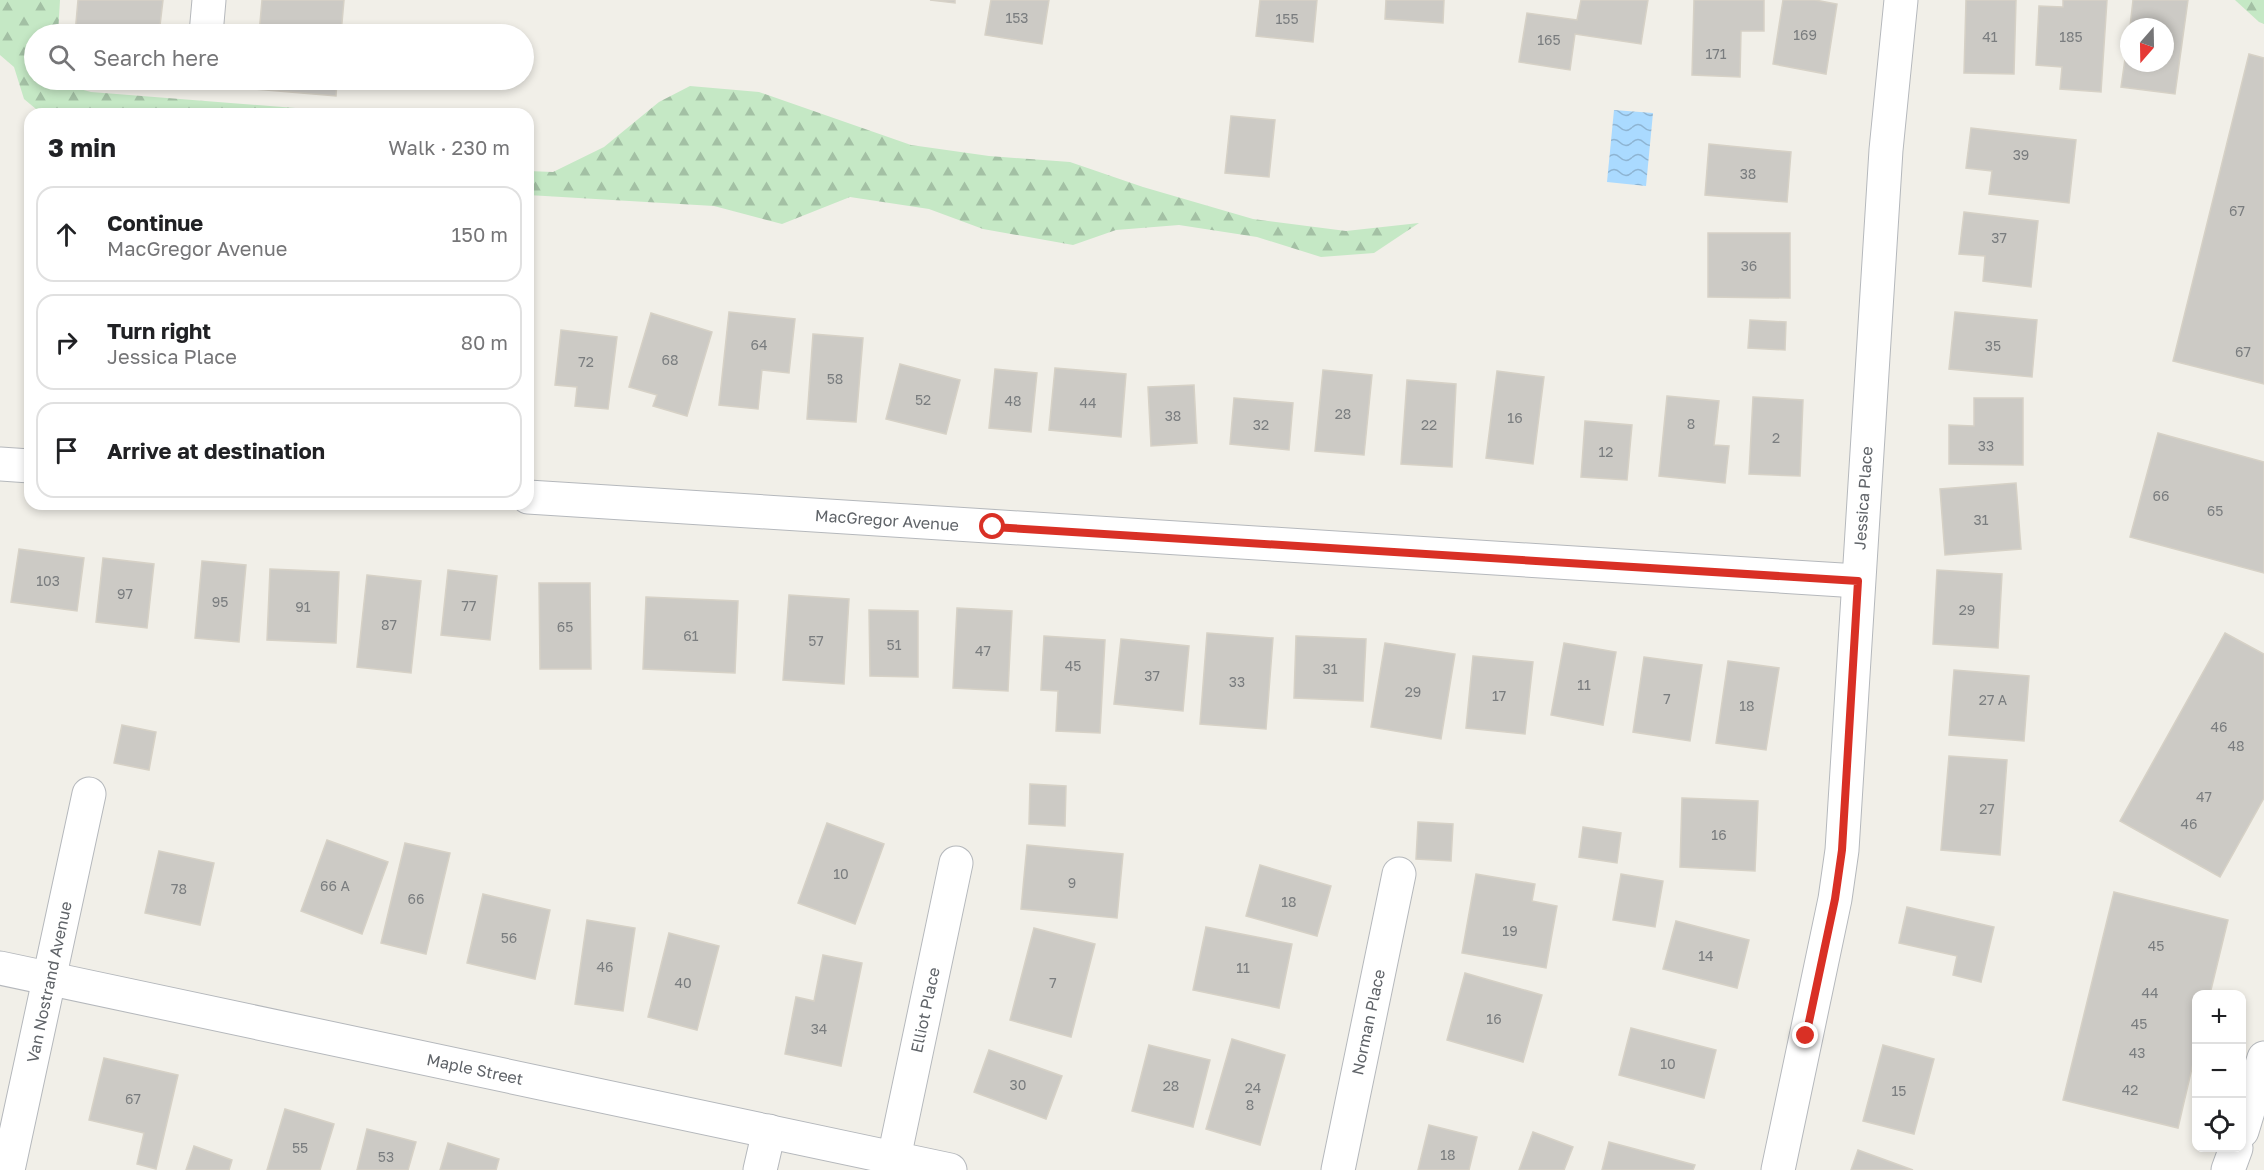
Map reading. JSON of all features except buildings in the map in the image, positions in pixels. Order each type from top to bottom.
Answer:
[{"type":"street","points":[[207,24],[209,0]]},
{"type":"street","name":"Jessica Place","points":[[1778,1170],[1835,899],[1842,850],[1886,150],[1901,0]]},
{"type":"street","points":[[0,464],[24,466]]},
{"type":"street","name":"MacGregor Avenue","points":[[534,497],[1858,581]]},
{"type":"street","name":"Van Nostrand Avenue","points":[[8,1170],[89,794]]},
{"type":"street","name":"Elliot Place","points":[[894,1158],[957,862]]},
{"type":"street","name":"Norman Place","points":[[1338,1170],[1399,874]]},
{"type":"street","name":"Maple Street","points":[[0,968],[950,1170]]},
{"type":"street","points":[[2246,1115],[2264,1058]]},
{"type":"street","points":[[760,1170],[769,1131]]},
{"type":"street","points":[[2228,1170],[2235,1152]]},
{"type":"green space","points":[[0,0],[60,0],[59,24],[24,24],[24,90],[84,90],[295,108],[35,108],[24,99],[14,67],[0,55]]},
{"type":"green space","points":[[2235,0],[2264,0],[2264,24],[2259,22]]},
{"type":"green space","points":[[690,86],[759,92],[911,145],[989,156],[1070,162],[1143,187],[1253,219],[1346,231],[1419,223],[1374,253],[1321,257],[1257,237],[1179,225],[1116,230],[1073,245],[983,229],[929,209],[850,197],[782,224],[714,206],[534,195],[534,171],[553,172],[604,147],[659,102]]},
{"type":"water","points":[[1614,110],[1653,113],[1646,186],[1607,182]]},
{"type":"route","points":[[993,527],[1858,581],[1842,850],[1835,899],[1806,1036]]}]
